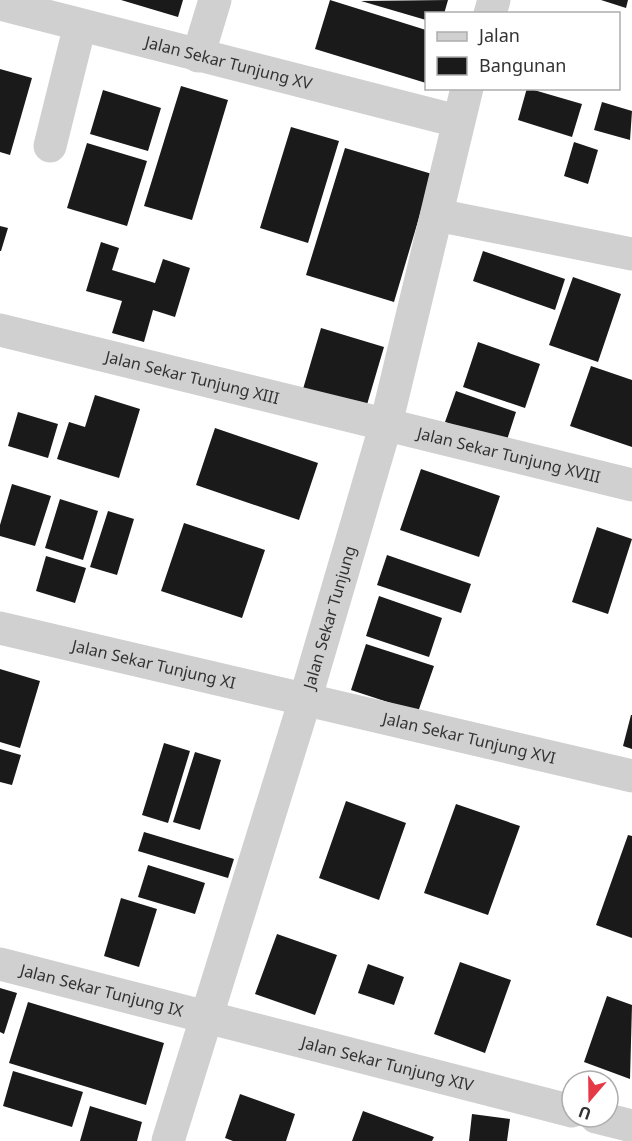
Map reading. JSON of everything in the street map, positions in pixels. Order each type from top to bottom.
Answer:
[{"type":"street","points":[[198,56],[215,0]]},
{"type":"street","name":"Jalan Sekar Tunjung XV","points":[[0,4],[457,121]]},
{"type":"street","points":[[50,146],[80,25]]},
{"type":"street","name":"Jalan Sekar Tunjung","points":[[168,1141],[204,1018],[305,700],[386,424],[457,121],[466,90]]},
{"type":"street","points":[[436,215],[632,254]]},
{"type":"street","name":"Jalan Sekar Tunjung XIII","points":[[0,330],[386,424]]},
{"type":"street","name":"Jalan Sekar Tunjung XVIII","points":[[386,424],[632,484]]},
{"type":"street","name":"Jalan Sekar Tunjung XI","points":[[0,628],[305,700]]},
{"type":"street","name":"Jalan Sekar Tunjung XVI","points":[[305,700],[632,776]]},
{"type":"street","name":"Jalan Sekar Tunjung IX","points":[[0,964],[204,1018]]},
{"type":"street","name":"Jalan Sekar Tunjung XIV","points":[[204,1018],[560,1108]]},
{"type":"building","points":[[121,0],[183,0],[178,17]]},
{"type":"building","points":[[330,0],[425,30],[425,83],[315,49]]},
{"type":"building","points":[[448,0],[445,12],[425,12],[425,20],[361,1]]},
{"type":"building","points":[[601,0],[628,0],[626,8]]},
{"type":"building","points":[[0,69],[32,78],[10,155],[0,152]]},
{"type":"building","points":[[181,86],[228,100],[192,220],[144,206]]},
{"type":"building","points":[[103,90],[161,108],[148,151],[90,134]]},
{"type":"building","points":[[526,90],[534,90],[582,104],[572,137],[518,120]]},
{"type":"building","points":[[602,102],[632,111],[630,140],[594,130]]},
{"type":"building","points":[[291,127],[339,141],[308,243],[260,228]]},
{"type":"building","points":[[574,142],[598,150],[588,184],[564,176]]},
{"type":"building","points":[[87,143],[147,161],[127,226],[67,208]]},
{"type":"building","points":[[345,148],[432,174],[394,302],[306,275]]},
{"type":"building","points":[[0,226],[8,228],[1,251],[0,251]]},
{"type":"building","points":[[101,242],[119,248],[112,270],[155,283],[163,259],[190,268],[175,317],[153,310],[144,342],[112,333],[122,301],[86,291]]},
{"type":"building","points":[[483,251],[565,279],[555,310],[473,281]]},
{"type":"building","points":[[573,277],[621,294],[598,362],[549,345]]},
{"type":"building","points":[[321,328],[384,347],[366,408],[303,389]]},
{"type":"building","points":[[478,342],[540,364],[525,408],[463,387]]},
{"type":"building","points":[[591,366],[632,380],[632,447],[570,426]]},
{"type":"building","points":[[456,391],[516,412],[506,443],[445,422]]},
{"type":"building","points":[[95,395],[140,409],[119,478],[57,459],[69,422],[85,427]]},
{"type":"building","points":[[18,412],[58,424],[48,458],[8,446]]},
{"type":"building","points":[[215,428],[318,463],[299,520],[196,485]]},
{"type":"building","points":[[421,469],[500,496],[479,557],[400,530]]},
{"type":"building","points":[[12,484],[51,496],[35,546],[0,536],[0,525]]},
{"type":"building","points":[[60,499],[98,511],[83,560],[45,548]]},
{"type":"building","points":[[108,511],[134,519],[117,575],[90,567]]},
{"type":"building","points":[[184,523],[265,550],[242,618],[161,591]]},
{"type":"building","points":[[597,527],[632,539],[608,614],[572,602]]},
{"type":"building","points":[[387,555],[471,584],[461,613],[377,585]]},
{"type":"building","points":[[46,556],[86,568],[75,603],[36,591]]},
{"type":"building","points":[[379,596],[442,618],[429,657],[366,636]]},
{"type":"building","points":[[366,644],[434,666],[418,712],[351,690]]},
{"type":"building","points":[[0,669],[40,681],[20,748],[0,742]]},
{"type":"building","points":[[632,715],[632,749],[623,746]]},
{"type":"building","points":[[164,743],[190,751],[168,823],[142,815]]},
{"type":"building","points":[[0,749],[21,755],[12,785],[0,782]]},
{"type":"building","points":[[195,752],[221,760],[200,830],[173,822]]},
{"type":"building","points":[[346,801],[406,823],[379,900],[319,878]]},
{"type":"building","points":[[456,804],[520,826],[488,915],[424,893]]},
{"type":"building","points":[[144,832],[234,859],[228,878],[138,851]]},
{"type":"building","points":[[628,835],[632,836],[632,938],[596,925]]},
{"type":"building","points":[[148,865],[205,883],[195,914],[138,897]]},
{"type":"building","points":[[121,898],[157,909],[139,967],[104,956]]},
{"type":"building","points":[[277,934],[337,955],[315,1015],[255,994]]},
{"type":"building","points":[[460,962],[511,980],[485,1053],[434,1034]]},
{"type":"building","points":[[368,964],[404,977],[394,1005],[358,993]]},
{"type":"building","points":[[0,988],[17,993],[4,1034],[0,1032]]},
{"type":"building","points":[[607,996],[632,1005],[630,1079],[620,1075],[620,1069],[603,1069],[584,1062]]},
{"type":"building","points":[[28,1002],[164,1043],[146,1105],[9,1063]]},
{"type":"building","points":[[13,1071],[83,1092],[72,1127],[3,1106]]},
{"type":"building","points":[[240,1094],[295,1114],[286,1141],[233,1141],[225,1138]]},
{"type":"building","points":[[90,1106],[142,1122],[137,1141],[80,1141]]},
{"type":"building","points":[[363,1111],[434,1137],[432,1141],[352,1141]]},
{"type":"building","points":[[472,1114],[510,1119],[507,1141],[469,1141]]}]
